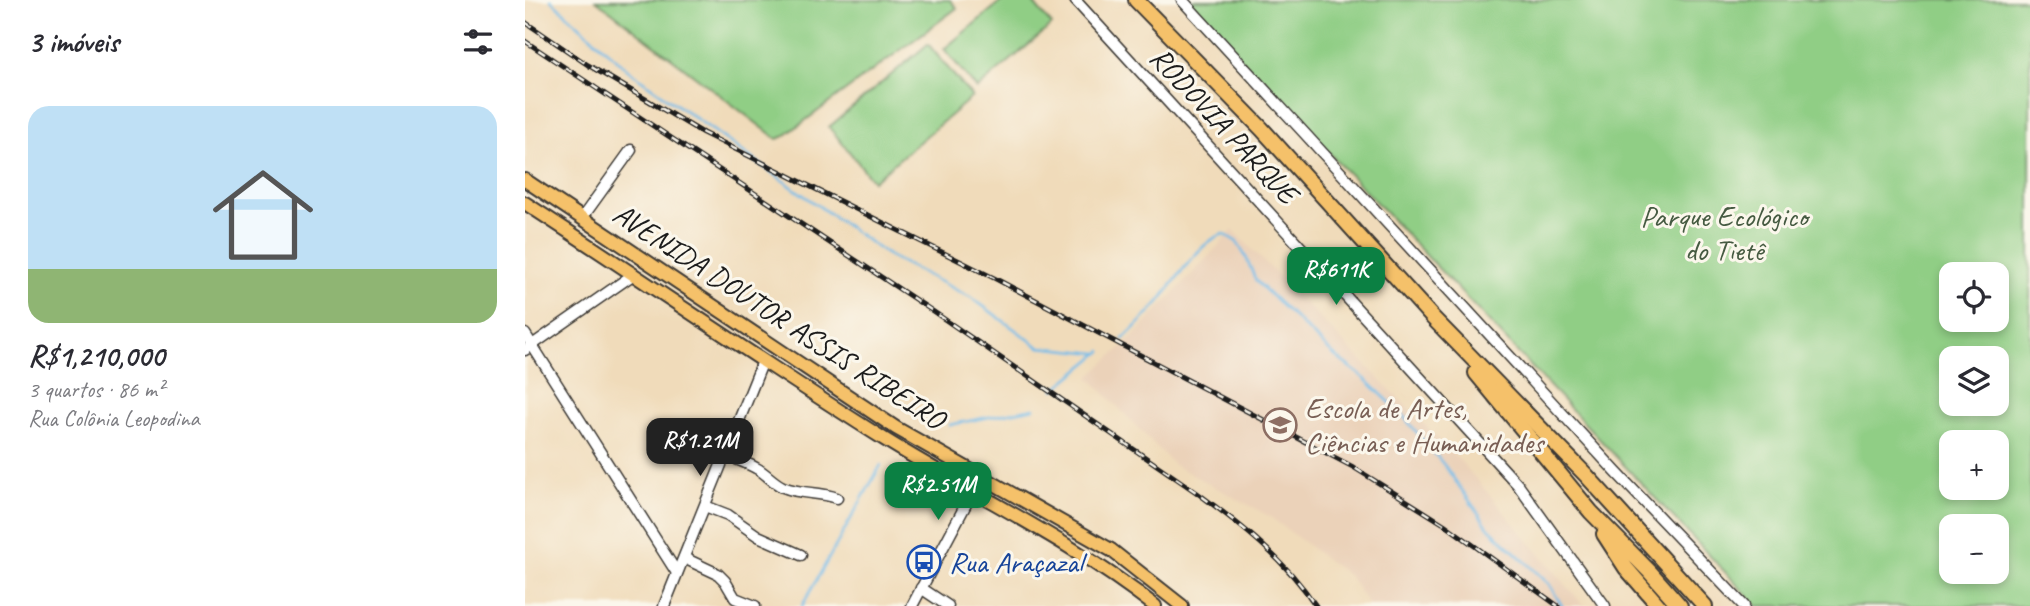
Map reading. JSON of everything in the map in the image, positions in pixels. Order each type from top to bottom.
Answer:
[{"type":"highway","points":[[1136,0],[1262,129],[1432,317],[1586,475],[1705,606]]},
{"type":"highway","points":[[1432,317],[1500,404],[1591,512],[1680,606]]},
{"type":"highway","points":[[1591,512],[1616,554],[1642,589],[1659,606]]},
{"type":"highway","points":[[1642,589],[1642,606]]},
{"type":"main road","name":"AVENIDA DOUTOR ASSIS RIBEIRO","points":[[525,180],[895,428],[1111,550],[1182,606]]},
{"type":"main road","name":"AVENIDA DOUTOR ASSIS RIBEIRO","points":[[525,203],[886,440],[1127,584],[1155,606]]},
{"type":"street","name":"RODOVIA PARQUE","points":[[1075,0],[1518,485],[1605,606]]},
{"type":"street","points":[[1182,0],[1616,472],[1744,606]]},
{"type":"street","points":[[582,218],[631,150]]},
{"type":"street","points":[[528,348],[634,274]]},
{"type":"street","points":[[525,334],[528,348],[677,573]]},
{"type":"street","points":[[664,606],[763,360]]},
{"type":"street","points":[[726,455],[757,468],[783,487],[803,493],[819,492],[837,498]]},
{"type":"street","points":[[912,606],[973,491]]},
{"type":"street","points":[[705,506],[728,515],[758,536],[801,555]]},
{"type":"street","points":[[684,558],[718,574],[735,598],[755,606]]},
{"type":"street","points":[[921,589],[948,606]]},
{"type":"shaded area","name":"Escola de Artes, Ciências e Humanidades","points":[[1233,230],[1464,465],[1584,606],[1369,606],[1350,577],[1269,516],[1174,465],[1089,377],[1133,337]]},
{"type":"green space","points":[[596,0],[950,0],[957,8],[777,139]]},
{"type":"green space","points":[[1003,0],[1031,0],[1052,25],[977,89],[944,49]]},
{"type":"green space","name":"Parque Ecológico do Tietê","points":[[1185,0],[2030,0],[2030,606],[1757,606]]},
{"type":"green space","points":[[928,44],[972,97],[873,181],[829,127]]},
{"type":"waterway","points":[[551,0],[628,70],[889,256],[972,298],[1039,347],[1098,353]]},
{"type":"waterway","points":[[1123,339],[1159,302],[1197,253],[1206,244],[1224,234],[1237,242],[1256,281],[1335,356],[1364,378],[1399,411],[1444,465],[1489,528],[1549,584],[1562,606]]},
{"type":"waterway","points":[[1054,390],[1102,351]]},
{"type":"waterway","points":[[949,425],[1034,408]]},
{"type":"waterway","points":[[802,606],[881,465]]},
{"type":"railway","points":[[525,22],[588,65],[703,133],[994,278],[1353,467],[1444,524],[1558,606]]},
{"type":"railway","points":[[525,41],[934,312],[1196,492],[1246,530],[1276,558],[1316,606]]},
{"type":"place","name":"Escola de Artes, Ciências e Humanidades","points":[[1280,425]]},
{"type":"place","name":"Rua Araçazal","points":[[924,562]]}]
